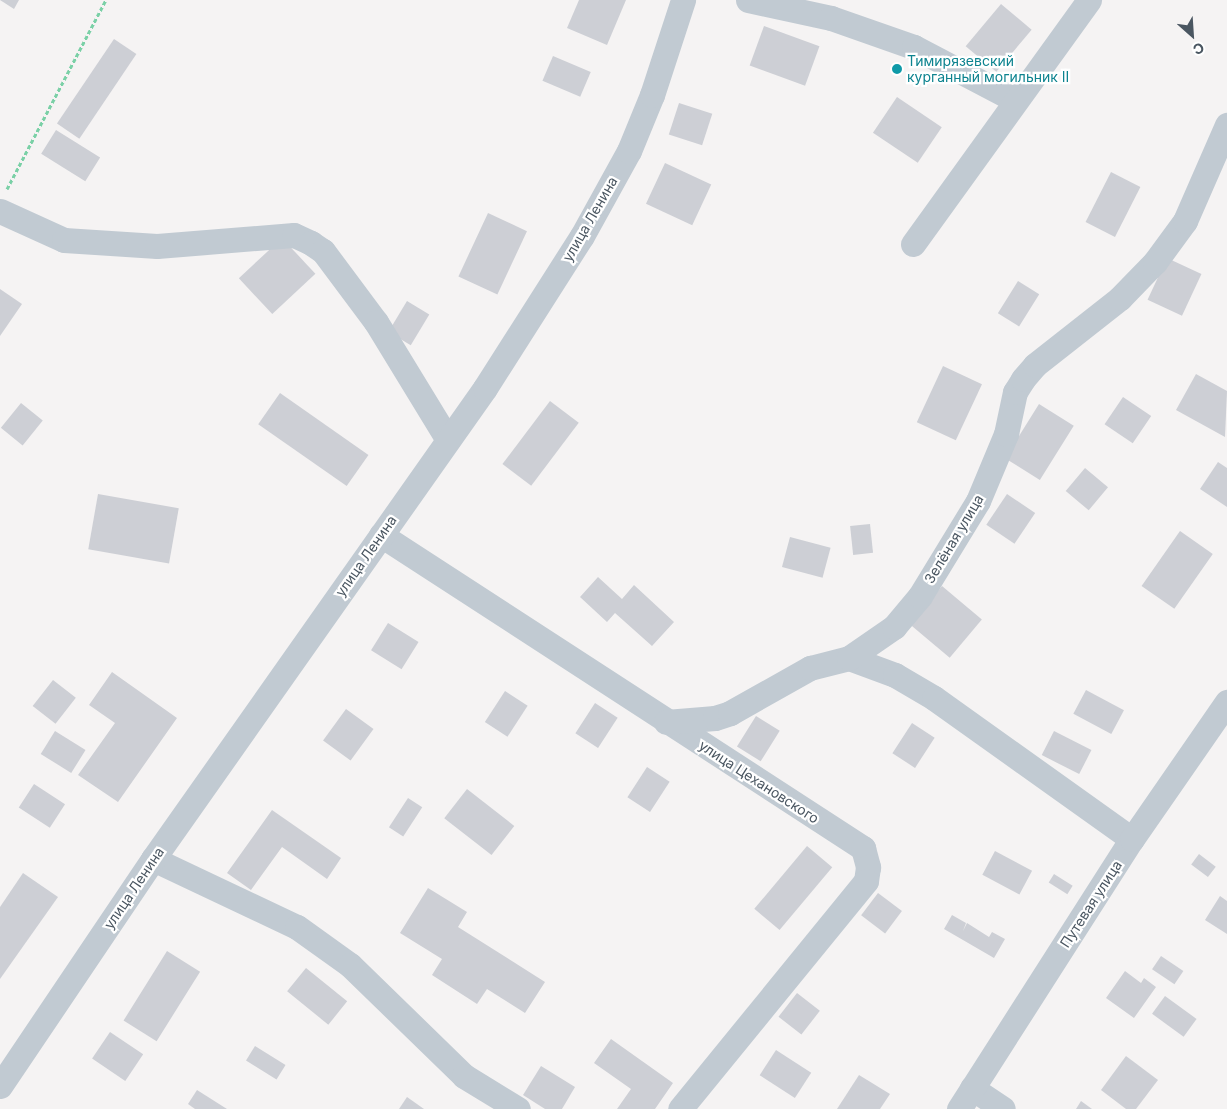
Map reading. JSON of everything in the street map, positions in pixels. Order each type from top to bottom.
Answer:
[{"type":"street","name":"улица Ленина","points":[[2,1079],[153,859],[496,372],[610,188],[652,95],[683,0]]},
{"type":"street","points":[[748,0],[831,18],[914,47],[1015,100]]},
{"type":"street","points":[[913,244],[1015,100],[1089,0]]},
{"type":"street","name":"Зелёная улица","points":[[666,722],[722,715],[810,668],[849,658],[894,626],[920,596],[978,501],[1006,434],[1015,392],[1023,379],[1035,365],[1120,298],[1155,262],[1185,221],[1227,125]]},
{"type":"street","points":[[2,203],[64,240],[157,246],[294,234],[311,243],[323,251],[376,322],[448,440]]},
{"type":"street","name":"улица Цехановского","points":[[381,535],[666,722],[863,848],[868,867],[866,881],[680,1109]]},
{"type":"street","points":[[849,658],[895,674],[934,698],[1132,839]]},
{"type":"street","name":"Путевая улица","points":[[959,1109],[1132,839],[1227,702]]},
{"type":"street","points":[[153,859],[297,927],[350,965],[464,1076],[518,1109]]},
{"type":"street","points":[[972,1088],[1003,1109]]},
{"type":"path","points":[[2,203],[106,0]]},
{"type":"building","points":[[0,0],[19,0],[14,9]]},
{"type":"building","points":[[579,0],[626,0],[607,45],[567,28]]},
{"type":"building","points":[[1001,4],[1032,30],[996,72],[966,46]]},
{"type":"building","points":[[764,26],[819,46],[805,86],[750,65]]},
{"type":"building","points":[[114,39],[136,54],[79,139],[57,124]]},
{"type":"building","points":[[553,56],[591,72],[580,97],[542,81]]},
{"type":"building","points":[[897,97],[942,127],[918,163],[873,133]]},
{"type":"building","points":[[679,103],[712,114],[702,145],[669,134]]},
{"type":"building","points":[[56,130],[100,158],[85,181],[41,154]]},
{"type":"building","points":[[665,163],[711,185],[692,225],[646,204]]},
{"type":"building","points":[[1111,172],[1140,187],[1115,237],[1086,222]]},
{"type":"building","points":[[488,213],[527,231],[497,295],[458,276]]},
{"type":"building","points":[[282,238],[315,274],[272,314],[239,278]]},
{"type":"building","points":[[1167,258],[1201,274],[1182,316],[1148,300]]},
{"type":"building","points":[[1018,281],[1039,294],[1019,326],[998,313]]},
{"type":"building","points":[[0,289],[22,304],[0,336]]},
{"type":"building","points":[[407,301],[429,314],[411,345],[388,332]]},
{"type":"building","points":[[943,366],[982,384],[956,440],[917,422]]},
{"type":"building","points":[[1196,374],[1227,391],[1225,437],[1176,410]]},
{"type":"building","points":[[280,393],[368,455],[347,486],[258,424]]},
{"type":"building","points":[[1123,397],[1151,416],[1133,443],[1105,424]]},
{"type":"building","points":[[550,401],[579,423],[531,486],[502,464]]},
{"type":"building","points":[[21,403],[43,421],[23,445],[1,428]]},
{"type":"building","points":[[1039,404],[1074,426],[1040,480],[1005,458]]},
{"type":"building","points":[[1218,462],[1227,468],[1227,507],[1200,489]]},
{"type":"building","points":[[1085,468],[1108,487],[1089,510],[1066,491]]},
{"type":"building","points":[[98,494],[179,508],[169,563],[88,549]]},
{"type":"building","points":[[1007,494],[1035,513],[1014,544],[986,525]]},
{"type":"building","points":[[870,524],[873,553],[853,555],[850,526]]},
{"type":"building","points":[[1180,531],[1213,554],[1174,609],[1142,586]]},
{"type":"building","points":[[790,537],[831,548],[823,578],[782,567]]},
{"type":"building","points":[[598,577],[622,599],[634,585],[674,622],[652,646],[615,613],[607,622],[580,597]]},
{"type":"building","points":[[942,586],[982,619],[950,658],[910,624]]},
{"type":"building","points":[[388,623],[419,642],[402,669],[371,650]]},
{"type":"building","points":[[112,672],[177,718],[118,802],[78,775],[115,723],[89,705]]},
{"type":"building","points":[[53,680],[76,698],[56,724],[33,706]]},
{"type":"building","points":[[1086,690],[1124,710],[1111,734],[1073,714]]},
{"type":"building","points":[[505,691],[528,706],[507,737],[485,722]]},
{"type":"building","points":[[595,703],[618,718],[598,748],[575,733]]},
{"type":"building","points":[[346,709],[374,729],[351,761],[323,741]]},
{"type":"building","points":[[756,716],[780,731],[761,761],[737,747]]},
{"type":"building","points":[[912,723],[935,738],[915,768],[892,753]]},
{"type":"building","points":[[55,731],[86,750],[71,773],[41,754]]},
{"type":"building","points":[[1054,731],[1091,750],[1079,774],[1042,755]]},
{"type":"building","points":[[647,767],[670,782],[650,812],[627,797]]},
{"type":"building","points":[[34,784],[65,804],[50,828],[19,807]]},
{"type":"building","points":[[467,789],[514,826],[492,855],[444,818]]},
{"type":"building","points":[[408,798],[422,807],[403,837],[389,827]]},
{"type":"building","points":[[272,810],[341,858],[327,879],[282,847],[251,890],[227,873]]},
{"type":"building","points":[[807,846],[832,867],[780,930],[754,909]]},
{"type":"building","points":[[995,851],[1032,871],[1019,895],[982,875]]},
{"type":"building","points":[[1199,854],[1216,867],[1208,877],[1191,864]]},
{"type":"building","points":[[23,873],[58,897],[0,979],[0,907]]},
{"type":"building","points":[[1054,874],[1073,886],[1067,894],[1049,882]]},
{"type":"building","points":[[428,888],[467,912],[458,927],[545,982],[525,1013],[487,989],[477,1004],[432,975],[442,959],[400,933]]},
{"type":"building","points":[[878,893],[902,911],[885,933],[861,915]]},
{"type":"building","points":[[1220,896],[1227,901],[1227,934],[1205,920]]},
{"type":"building","points":[[952,915],[966,923],[963,931],[967,923],[989,937],[992,932],[1005,939],[994,958],[944,929]]},
{"type":"building","points":[[167,951],[200,972],[157,1041],[124,1021]]},
{"type":"building","points":[[1161,956],[1183,971],[1174,984],[1152,969]]},
{"type":"building","points":[[306,968],[347,1001],[328,1025],[287,991]]},
{"type":"building","points":[[1125,971],[1141,983],[1144,978],[1156,987],[1134,1018],[1106,998]]},
{"type":"building","points":[[797,993],[820,1011],[801,1034],[779,1017]]},
{"type":"building","points":[[1165,996],[1197,1019],[1184,1037],[1152,1014]]},
{"type":"building","points":[[110,1032],[143,1054],[125,1081],[92,1059]]},
{"type":"building","points":[[611,1039],[673,1083],[655,1109],[617,1109],[631,1089],[594,1063]]},
{"type":"building","points":[[255,1046],[286,1065],[277,1079],[246,1060]]},
{"type":"building","points":[[776,1050],[811,1073],[795,1098],[760,1075]]},
{"type":"building","points":[[1126,1056],[1158,1080],[1136,1109],[1126,1109],[1101,1090]]},
{"type":"building","points":[[541,1066],[575,1087],[562,1109],[545,1109],[523,1095]]},
{"type":"building","points":[[859,1075],[890,1094],[880,1109],[837,1109]]},
{"type":"building","points":[[197,1090],[227,1109],[195,1109],[188,1104]]},
{"type":"building","points":[[407,1097],[424,1109],[399,1109]]},
{"type":"building","points":[[1081,1101],[1092,1109],[1076,1109]]},
{"type":"place","name":"Тимирязевский курганный могильник II","points":[[897,69]]}]
